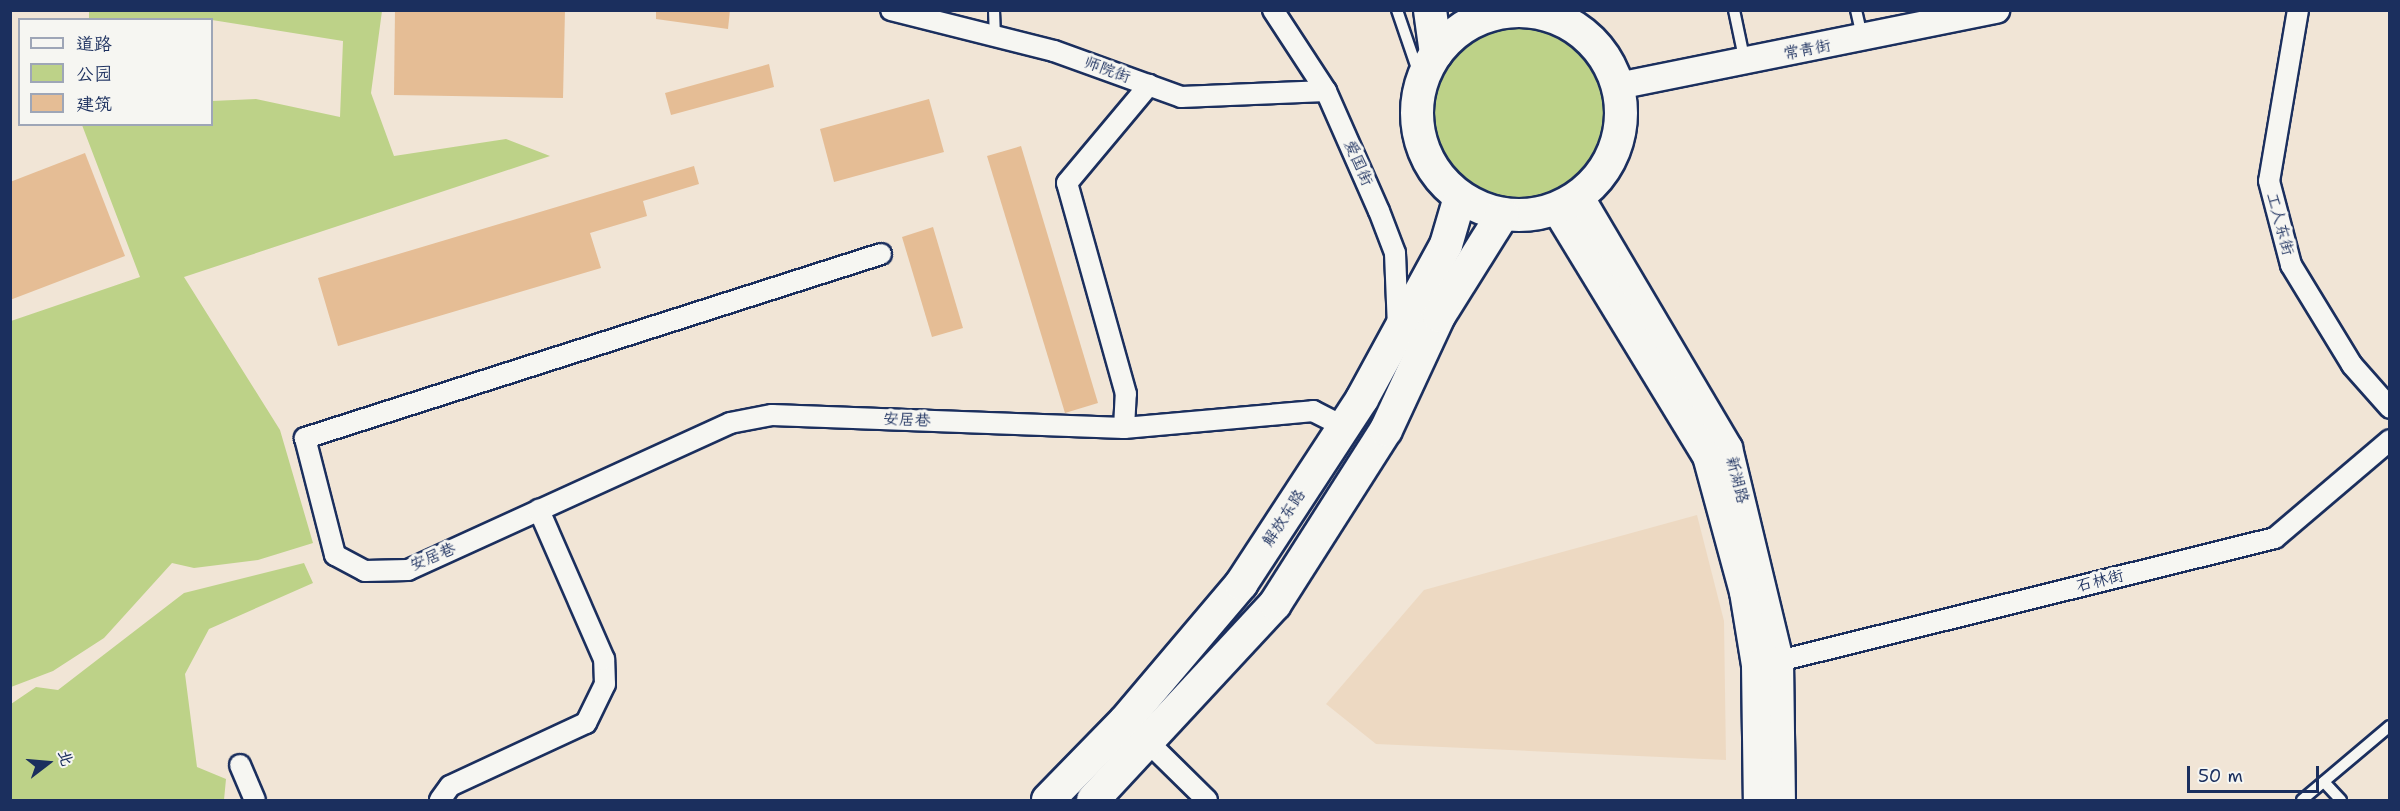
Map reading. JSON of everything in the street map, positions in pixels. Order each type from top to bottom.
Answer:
[{"type":"main road","points":[[1430,10],[1436,54]]},
{"type":"main road","points":[[1525,11],[1556,17],[1583,33],[1605,57],[1618,86],[1622,116],[1616,147],[1601,174],[1568,202],[1503,214],[1461,196],[1438,174],[1423,146],[1418,114],[1422,83],[1436,54],[1464,26],[1492,12],[1525,11]]},
{"type":"main road","name":"解放东路","points":[[1048,801],[1125,722],[1241,584],[1344,426],[1398,331],[1446,245],[1461,196]]},
{"type":"main road","name":"新湖路","points":[[1568,202],[1707,456],[1744,592],[1767,663],[1780,801]]},
{"type":"main road","points":[[1093,801],[1150,744],[1275,604],[1386,430],[1439,316],[1503,214]]},
{"type":"main road","name":"新湖路","points":[[1758,801],[1767,663]]},
{"type":"street","name":"师院街","points":[[891,10],[1054,51],[1180,97],[1326,91]]},
{"type":"street","name":"爱国街","points":[[1274,10],[1326,91],[1395,253],[1398,331]]},
{"type":"street","name":"常青街","points":[[1618,86],[1863,40],[1967,14],[1996,10]]},
{"type":"street","name":"工人东街","points":[[2298,10],[2269,181],[2290,265],[2352,365],[2390,408]]},
{"type":"street","points":[[1124,428],[1126,394],[1067,183],[1149,85]]},
{"type":"street","name":"安居巷","points":[[881,254],[305,438],[335,555],[365,571],[408,570],[730,423],[772,415],[1124,428],[1313,411],[1344,426]]},
{"type":"street","name":"石林街","points":[[1767,663],[2275,538],[2390,440]]},
{"type":"street","points":[[440,801],[450,786],[586,723],[605,684],[604,659],[539,510]]},
{"type":"street","points":[[1150,744],[1207,801]]},
{"type":"street","points":[[240,765],[255,801]]},
{"type":"lane","points":[[994,10],[994,36]]},
{"type":"lane","points":[[1397,10],[1422,83]]},
{"type":"lane","points":[[1734,10],[1745,62]]},
{"type":"lane","points":[[1856,10],[1863,40]]},
{"type":"lane","points":[[2302,801],[2390,726]]},
{"type":"lane","points":[[2324,782],[2341,801]]},
{"type":"shaded area","points":[[1697,515],[1724,621],[1726,760],[1376,744],[1326,704],[1424,590]]},
{"type":"green space","points":[[89,11],[382,11],[371,93],[394,156],[506,139],[550,156],[184,277],[280,430],[313,543],[258,560],[194,568],[172,563],[104,638],[53,671],[11,687],[11,321],[140,277],[82,126],[213,126],[213,101],[256,99],[340,117],[343,41],[213,20],[213,18],[89,18]]},
{"type":"green space","points":[[1519,11],[1539,13],[1558,19],[1591,41],[1613,74],[1619,93],[1621,113],[1619,133],[1613,152],[1591,185],[1558,207],[1539,213],[1519,215],[1499,213],[1480,207],[1447,185],[1425,152],[1419,133],[1417,113],[1419,93],[1425,74],[1447,41],[1480,19],[1499,13]]},
{"type":"green space","points":[[304,563],[313,583],[209,629],[185,674],[197,767],[226,779],[224,800],[11,800],[11,704],[36,687],[58,690],[184,593]]},
{"type":"building","points":[[395,10],[565,10],[563,98],[394,95]]},
{"type":"building","points":[[656,10],[730,10],[728,29],[656,19]]},
{"type":"building","points":[[769,64],[774,87],[671,115],[665,93]]},
{"type":"building","points":[[929,99],[944,152],[834,182],[820,129]]},
{"type":"building","points":[[1021,146],[1098,403],[1065,413],[987,156]]},
{"type":"building","points":[[85,153],[125,256],[10,300],[10,182]]},
{"type":"building","points":[[694,166],[699,184],[643,201],[647,216],[590,233],[601,268],[338,346],[318,278]]},
{"type":"building","points":[[933,227],[963,328],[932,337],[902,237]]}]
